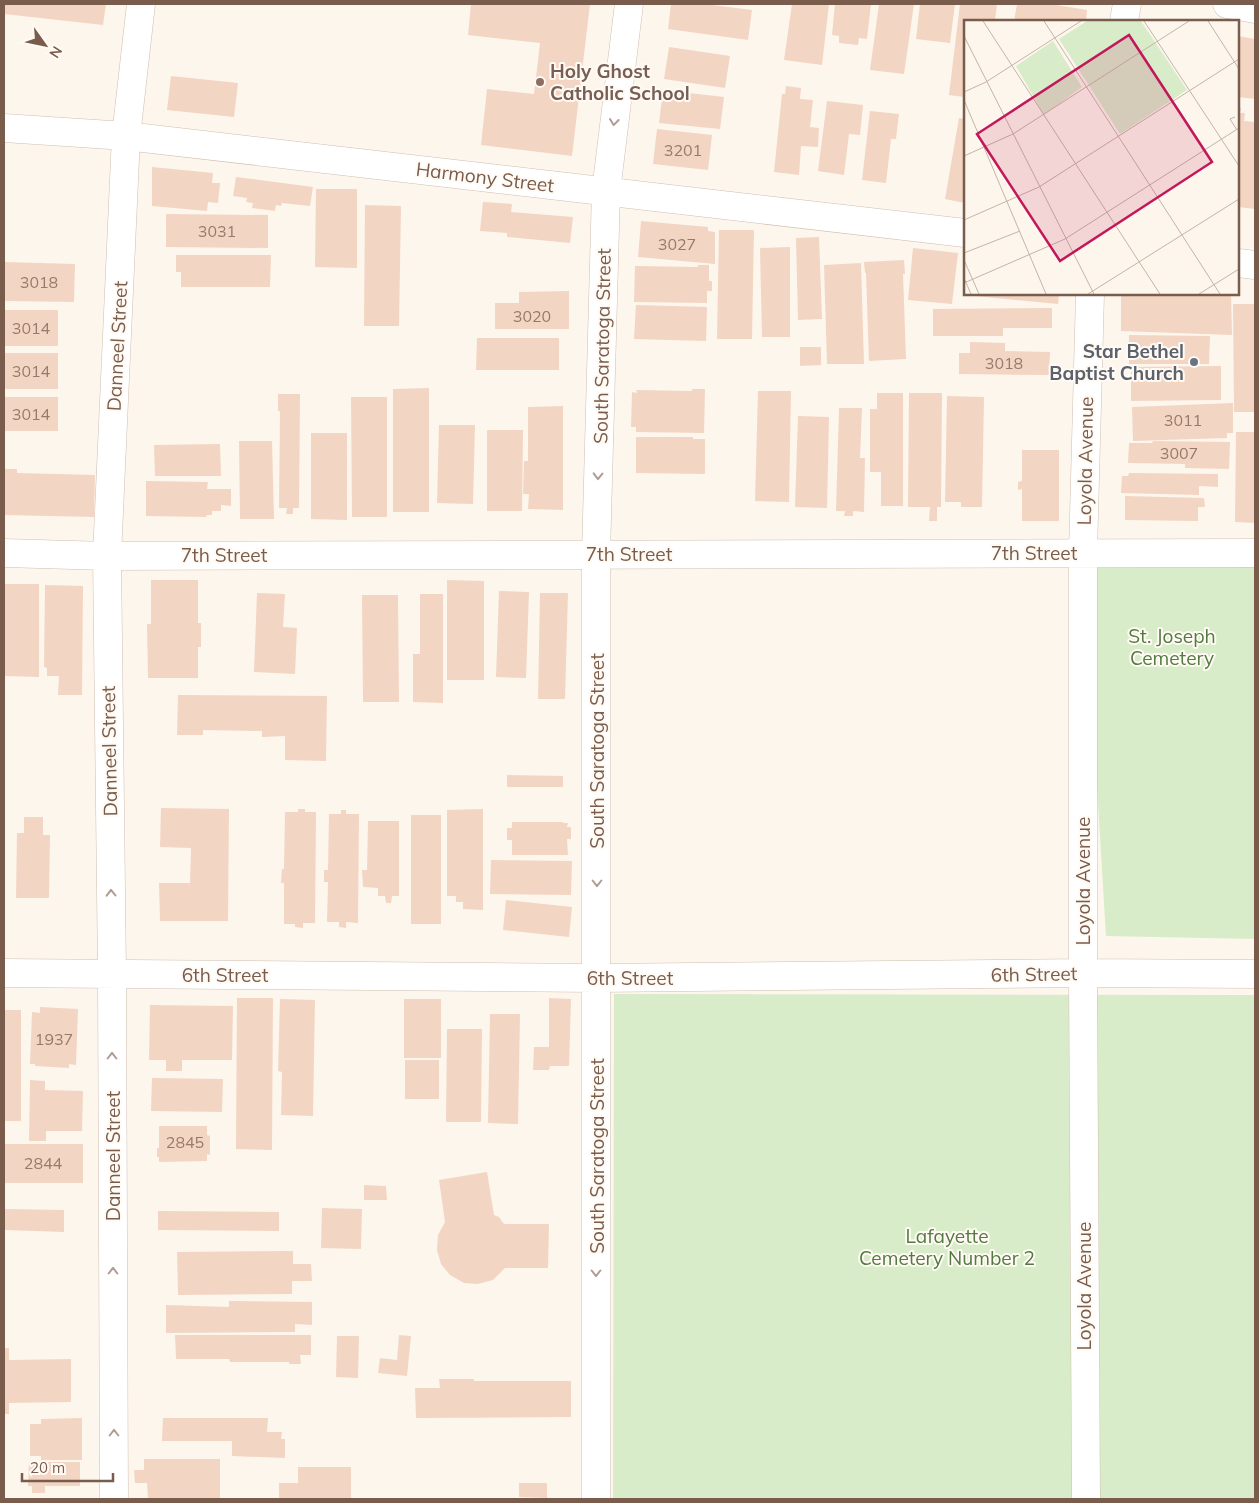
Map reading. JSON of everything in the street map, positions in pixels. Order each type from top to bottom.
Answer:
[{"type":"street","name":"Danneel Street","points":[[114,1499],[112,974],[107,556],[126,136],[141,4]]},
{"type":"street","name":"South Saratoga Street","points":[[596,1499],[596,554],[606,191],[629,4]]},
{"type":"street","points":[[1124,20],[1127,4]]},
{"type":"street","points":[[1227,4],[1255,9]]},
{"type":"street","name":"Harmony Street","points":[[4,128],[126,136],[964,233]]},
{"type":"street","points":[[1239,263],[1255,265]]},
{"type":"street","name":"Loyola Avenue","points":[[1086,1499],[1083,553],[1090,295]]},
{"type":"street","name":"7th Street","points":[[4,553],[107,556],[1255,553]]},
{"type":"street","name":"6th Street","points":[[4,973],[597,978],[1083,973],[1255,974]]},
{"type":"green space","name":"St. Joseph Cemetery","points":[[1083,553],[1255,562],[1255,939],[1106,936]]},
{"type":"green space","name":"Lafayette Cemetery Number 2","points":[[614,994],[1255,995],[1255,1499],[613,1499]]},
{"type":"building","points":[[4,4],[106,4],[103,25],[4,14]]},
{"type":"building","points":[[471,4],[590,4],[572,156],[481,145],[487,89],[534,94],[540,43],[468,35]]},
{"type":"building","points":[[671,4],[704,4],[752,10],[748,40],[668,29]]},
{"type":"building","points":[[792,4],[829,4],[822,65],[784,60]]},
{"type":"building","points":[[835,4],[871,4],[867,39],[859,38],[858,45],[839,43],[839,36],[832,35]]},
{"type":"building","points":[[879,4],[914,4],[904,74],[870,70]]},
{"type":"building","points":[[920,4],[955,4],[950,43],[916,39]]},
{"type":"building","points":[[960,4],[997,4],[995,20],[964,20],[964,97],[949,95]]},
{"type":"building","points":[[1017,4],[1050,4],[1087,10],[1086,20],[1014,20]]},
{"type":"building","points":[[1239,36],[1255,39],[1255,99],[1239,97]]},
{"type":"building","points":[[669,47],[730,56],[725,88],[664,79]]},
{"type":"building","points":[[171,76],[238,83],[234,117],[167,110]]},
{"type":"building","points":[[786,86],[801,88],[800,99],[813,100],[810,127],[819,128],[818,147],[801,146],[799,175],[774,172],[782,94],[785,94]]},
{"type":"building","points":[[663,90],[724,97],[720,129],[659,123]]},
{"type":"building","points":[[827,101],[863,105],[860,135],[849,134],[844,175],[818,171]]},
{"type":"building","points":[[1239,108],[1241,108],[1240,113],[1245,113],[1244,121],[1255,122],[1255,209],[1239,207]]},
{"type":"building","points":[[870,111],[899,114],[896,139],[891,139],[886,183],[862,180]]},
{"type":"building","points":[[959,118],[964,119],[964,203],[945,199]]},
{"type":"building","points":[[657,129],[712,135],[708,170],[653,164]]},
{"type":"building","points":[[152,167],[213,173],[212,183],[220,183],[218,203],[208,202],[207,211],[152,206]]},
{"type":"building","points":[[236,177],[313,187],[310,206],[282,203],[281,206],[276,205],[275,211],[252,208],[253,203],[246,202],[247,198],[233,196]]},
{"type":"building","points":[[316,189],[357,189],[357,268],[315,267]]},
{"type":"building","points":[[483,202],[512,204],[511,212],[573,217],[570,243],[507,237],[507,233],[480,231]]},
{"type":"building","points":[[365,205],[401,206],[399,326],[364,326]]},
{"type":"building","points":[[166,214],[268,215],[268,248],[166,247]]},
{"type":"building","points":[[641,221],[708,227],[708,231],[715,232],[715,264],[638,257]]},
{"type":"building","points":[[719,230],[754,230],[752,339],[717,339]]},
{"type":"building","points":[[819,237],[822,319],[798,320],[796,238]]},
{"type":"building","points":[[790,247],[790,337],[762,337],[760,248]]},
{"type":"building","points":[[913,248],[958,253],[952,304],[908,300]]},
{"type":"building","points":[[176,255],[271,255],[270,287],[181,287],[181,272],[176,272]]},
{"type":"building","points":[[904,260],[906,359],[869,361],[864,262]]},
{"type":"building","points":[[4,262],[75,264],[74,302],[4,301]]},
{"type":"building","points":[[861,263],[864,364],[827,364],[824,265]]},
{"type":"building","points":[[698,265],[709,265],[709,281],[712,281],[712,291],[707,291],[707,303],[634,302],[635,266],[698,267]]},
{"type":"building","points":[[569,291],[569,329],[495,329],[495,303],[519,303],[519,292]]},
{"type":"building","points":[[975,295],[1059,295],[1058,304]]},
{"type":"building","points":[[1121,295],[1231,295],[1232,335],[1121,331]]},
{"type":"building","points":[[1233,304],[1255,304],[1255,412],[1234,412]]},
{"type":"building","points":[[636,305],[707,307],[706,341],[634,339]]},
{"type":"building","points":[[1052,308],[1052,328],[1003,328],[1003,336],[933,336],[933,309]]},
{"type":"building","points":[[4,310],[58,310],[58,346],[4,346]]},
{"type":"building","points":[[1129,335],[1210,336],[1209,364],[1129,364]]},
{"type":"building","points":[[477,338],[559,338],[559,370],[476,370]]},
{"type":"building","points":[[970,342],[1005,343],[1005,351],[1050,352],[1049,375],[959,374],[959,353],[970,353]]},
{"type":"building","points":[[800,347],[821,347],[821,365],[800,366]]},
{"type":"building","points":[[4,353],[58,353],[58,389],[4,389]]},
{"type":"building","points":[[1221,366],[1221,400],[1131,401],[1131,367]]},
{"type":"building","points":[[429,388],[429,512],[393,512],[393,389]]},
{"type":"building","points":[[692,389],[705,389],[704,433],[636,432],[636,427],[631,427],[632,392],[637,393],[636,390],[692,391]]},
{"type":"building","points":[[758,391],[791,391],[789,502],[755,501]]},
{"type":"building","points":[[877,393],[903,393],[903,506],[881,506],[881,472],[870,472],[870,409],[877,409]]},
{"type":"building","points":[[909,393],[942,393],[941,507],[937,507],[937,521],[929,521],[930,507],[908,507]]},
{"type":"building","points":[[278,394],[300,394],[299,508],[293,508],[293,514],[286,514],[287,508],[279,508],[280,411],[278,411]]},
{"type":"building","points":[[947,396],[984,397],[982,507],[961,507],[961,502],[945,502]]},
{"type":"building","points":[[4,397],[58,397],[58,431],[4,431]]},
{"type":"building","points":[[351,397],[387,397],[387,517],[352,517]]},
{"type":"building","points":[[1233,403],[1233,433],[1227,433],[1227,438],[1133,441],[1132,407]]},
{"type":"building","points":[[563,406],[563,510],[528,509],[529,494],[523,494],[524,461],[528,461],[528,407]]},
{"type":"building","points":[[839,408],[862,408],[860,458],[865,458],[864,512],[853,511],[853,516],[844,516],[845,511],[836,511]]},
{"type":"building","points":[[798,416],[829,417],[827,508],[795,507]]},
{"type":"building","points":[[439,425],[475,425],[473,504],[437,503]]},
{"type":"building","points":[[487,430],[523,430],[522,511],[487,511]]},
{"type":"building","points":[[1236,432],[1255,432],[1255,523],[1235,522]]},
{"type":"building","points":[[311,433],[347,433],[347,520],[311,519]]},
{"type":"building","points":[[636,437],[693,437],[693,439],[705,439],[705,474],[636,473]]},
{"type":"building","points":[[239,441],[272,441],[274,519],[240,519]]},
{"type":"building","points":[[1153,441],[1230,442],[1229,469],[1185,468],[1185,464],[1128,463],[1129,443],[1152,443]]},
{"type":"building","points":[[220,444],[221,476],[155,476],[154,445]]},
{"type":"building","points":[[1022,450],[1059,450],[1059,521],[1022,521],[1022,489],[1018,490],[1018,482],[1022,481]]},
{"type":"building","points":[[4,469],[17,469],[17,473],[95,475],[94,517],[4,515]]},
{"type":"building","points":[[1129,473],[1218,474],[1218,487],[1199,486],[1199,495],[1121,493],[1122,476],[1128,476]]},
{"type":"building","points":[[146,481],[208,482],[207,489],[231,489],[231,506],[221,505],[221,511],[212,511],[212,515],[207,515],[206,517],[146,516]]},
{"type":"building","points":[[1125,496],[1204,498],[1205,507],[1198,507],[1198,521],[1125,520]]},
{"type":"building","points":[[151,580],[198,580],[198,623],[201,623],[201,647],[198,647],[198,678],[148,678],[147,624],[151,624]]},
{"type":"building","points":[[447,580],[484,581],[484,680],[447,680]]},
{"type":"building","points":[[4,584],[39,584],[39,677],[4,676]]},
{"type":"building","points":[[45,585],[83,586],[82,695],[58,695],[59,676],[47,676],[47,668],[44,667]]},
{"type":"building","points":[[499,591],[529,592],[526,678],[496,677]]},
{"type":"building","points":[[257,593],[285,594],[283,627],[297,628],[295,674],[254,672]]},
{"type":"building","points":[[540,593],[568,593],[565,699],[538,699]]},
{"type":"building","points":[[420,594],[443,594],[443,703],[413,702],[413,654],[420,654]]},
{"type":"building","points":[[362,595],[398,595],[399,702],[363,702]]},
{"type":"building","points":[[178,695],[327,696],[326,761],[285,760],[285,736],[262,737],[262,731],[203,730],[203,735],[177,735]]},
{"type":"building","points":[[507,775],[563,776],[563,787],[507,787]]},
{"type":"building","points":[[161,808],[229,809],[228,921],[160,921],[159,883],[190,883],[191,848],[160,847]]},
{"type":"building","points":[[298,809],[305,809],[305,812],[316,812],[315,923],[303,923],[303,928],[295,927],[295,924],[284,924],[284,883],[281,883],[282,869],[284,869],[285,812],[298,812]]},
{"type":"building","points":[[483,809],[483,910],[463,909],[463,902],[456,902],[456,896],[447,896],[447,810]]},
{"type":"building","points":[[341,810],[346,810],[346,814],[359,814],[358,923],[346,922],[346,928],[339,927],[339,922],[327,922],[328,882],[324,882],[324,870],[328,870],[329,814],[341,814]]},
{"type":"building","points":[[411,815],[441,815],[441,924],[411,924]]},
{"type":"building","points":[[24,817],[43,817],[43,835],[50,835],[49,898],[16,898],[17,833],[24,833]]},
{"type":"building","points":[[368,821],[399,821],[399,896],[392,896],[391,903],[386,903],[385,896],[378,896],[378,888],[363,887],[362,870],[367,870]]},
{"type":"building","points":[[512,822],[568,823],[567,827],[571,827],[571,839],[567,839],[568,855],[512,855],[512,840],[507,840],[507,828],[512,828]]},
{"type":"building","points":[[491,860],[572,861],[571,895],[490,894]]},
{"type":"building","points":[[506,900],[572,907],[569,937],[503,930]]},
{"type":"building","points":[[237,998],[273,998],[272,1150],[236,1149]]},
{"type":"building","points":[[549,998],[571,999],[569,1066],[550,1066],[549,1070],[533,1070],[534,1047],[549,1047]]},
{"type":"building","points":[[280,999],[315,1000],[313,1116],[281,1115],[282,1072],[278,1071]]},
{"type":"building","points":[[404,999],[441,999],[441,1058],[404,1058]]},
{"type":"building","points":[[150,1005],[233,1006],[232,1060],[182,1060],[182,1071],[166,1071],[166,1060],[149,1060]]},
{"type":"building","points":[[40,1007],[78,1009],[76,1065],[69,1064],[69,1068],[30,1064],[32,1012],[40,1013]]},
{"type":"building","points":[[4,1010],[21,1010],[21,1121],[4,1121]]},
{"type":"building","points":[[490,1014],[520,1014],[518,1124],[488,1123]]},
{"type":"building","points":[[447,1029],[482,1029],[481,1122],[446,1122]]},
{"type":"building","points":[[405,1060],[439,1060],[439,1099],[405,1099]]},
{"type":"building","points":[[152,1078],[223,1079],[222,1112],[151,1111]]},
{"type":"building","points":[[30,1080],[45,1081],[45,1090],[83,1091],[82,1131],[46,1131],[46,1141],[29,1141]]},
{"type":"building","points":[[159,1126],[207,1126],[207,1135],[210,1136],[210,1155],[207,1154],[207,1161],[159,1162],[157,1148],[159,1148]]},
{"type":"building","points":[[4,1144],[83,1144],[83,1183],[4,1183]]},
{"type":"building","points":[[487,1172],[494,1215],[499,1217],[504,1224],[549,1224],[548,1268],[505,1268],[493,1280],[478,1284],[464,1283],[450,1275],[441,1264],[437,1250],[438,1235],[445,1222],[439,1180]]},
{"type":"building","points":[[364,1185],[386,1186],[387,1200],[364,1200]]},
{"type":"building","points":[[322,1208],[362,1209],[361,1249],[321,1248]]},
{"type":"building","points":[[4,1209],[64,1210],[64,1232],[4,1230]]},
{"type":"building","points":[[158,1211],[279,1212],[279,1231],[158,1230]]},
{"type":"building","points":[[293,1251],[293,1264],[311,1264],[312,1281],[292,1281],[292,1294],[178,1295],[177,1252]]},
{"type":"building","points":[[229,1301],[312,1302],[312,1325],[295,1324],[295,1332],[166,1333],[166,1305],[229,1307]]},
{"type":"building","points":[[175,1335],[311,1335],[311,1355],[300,1355],[301,1364],[289,1364],[289,1362],[230,1362],[229,1359],[176,1359]]},
{"type":"building","points":[[399,1335],[411,1336],[407,1376],[378,1373],[380,1358],[397,1360]]},
{"type":"building","points":[[337,1336],[359,1336],[358,1378],[336,1377]]},
{"type":"building","points":[[4,1348],[9,1348],[9,1360],[71,1359],[71,1402],[9,1403],[9,1414],[4,1414]]},
{"type":"building","points":[[439,1379],[571,1381],[571,1417],[416,1418],[415,1388],[440,1388]]},
{"type":"building","points":[[82,1418],[82,1460],[41,1460],[41,1456],[30,1456],[30,1424],[41,1424],[41,1419]]},
{"type":"building","points":[[163,1418],[268,1418],[267,1432],[282,1432],[281,1439],[285,1439],[285,1458],[232,1456],[232,1441],[162,1441]]},
{"type":"building","points":[[144,1459],[220,1459],[220,1499],[148,1499],[147,1483],[135,1483],[134,1470],[144,1470]]},
{"type":"building","points":[[29,1462],[80,1462],[80,1486],[45,1486],[45,1493],[32,1493],[32,1486],[28,1486]]},
{"type":"building","points":[[298,1467],[351,1467],[351,1499],[279,1499],[279,1483],[298,1483]]},
{"type":"building","points":[[519,1483],[547,1483],[547,1498],[519,1497]]},
{"type":"place","name":"Holy Ghost Catholic School","points":[[540,82]]},
{"type":"place","name":"Star Bethel Baptist Church","points":[[1194,362]]}]
